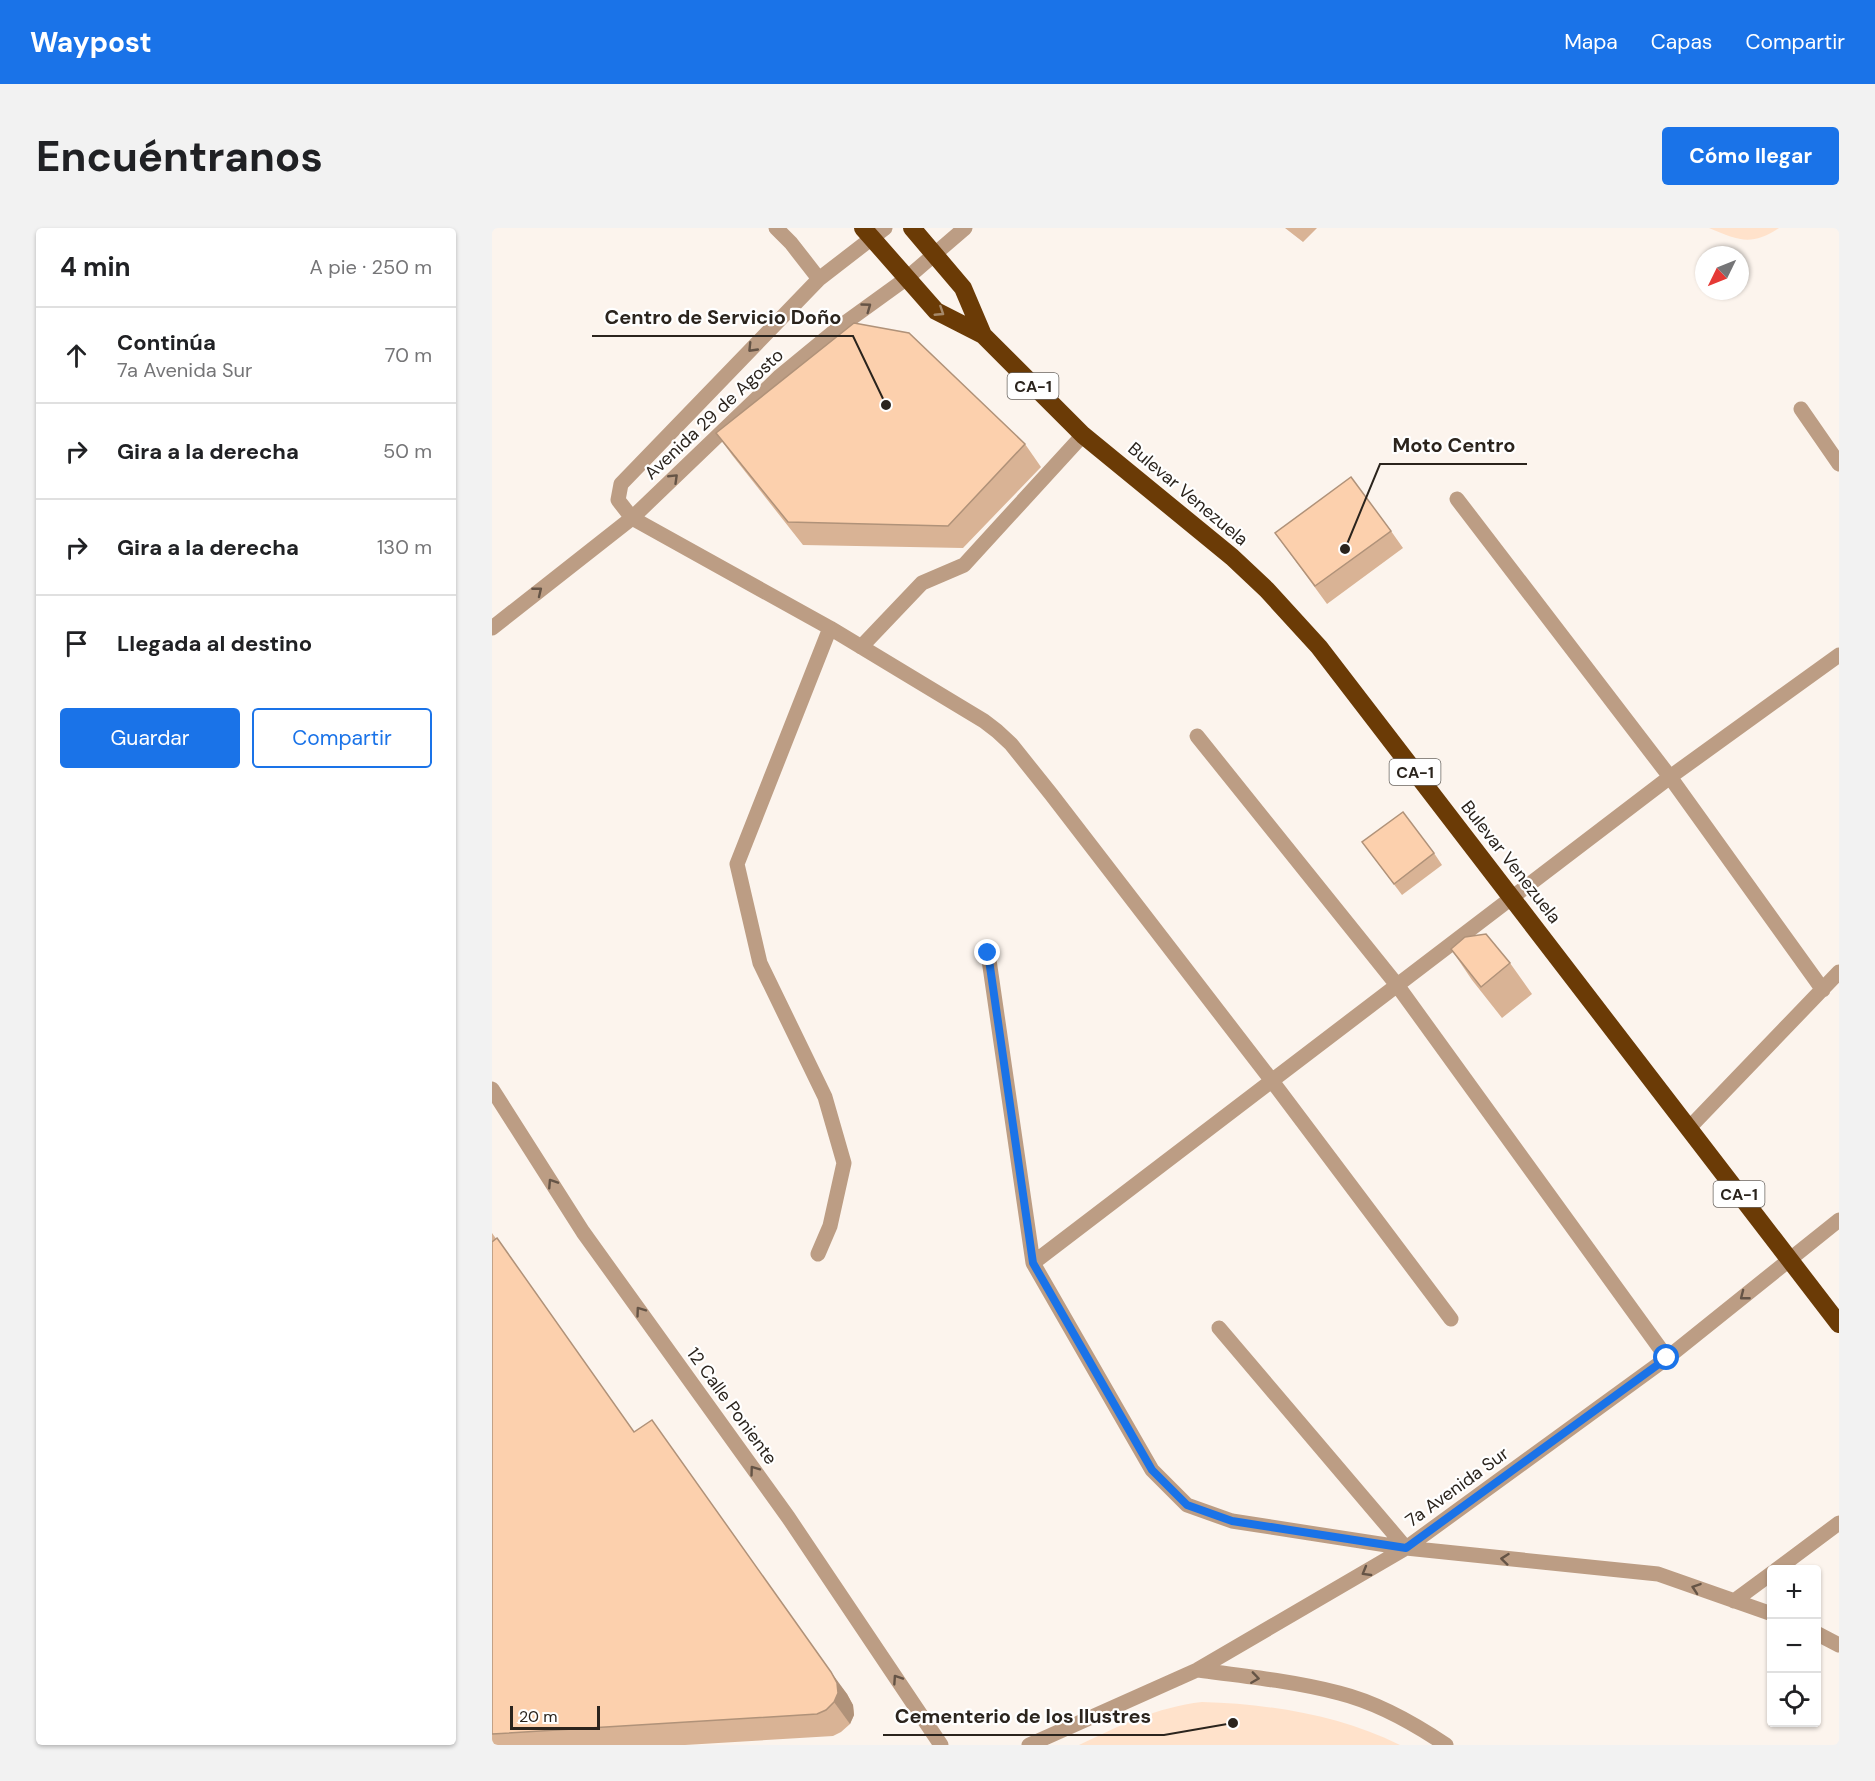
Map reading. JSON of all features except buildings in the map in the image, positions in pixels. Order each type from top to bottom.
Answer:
[{"type":"highway","name":"Bulevar Venezuela","points":[[912,228],[963,288],[983,335]]},
{"type":"highway","name":"Bulevar Venezuela","points":[[874,231],[907,279],[936,311],[983,335],[1083,435],[1216,544],[1267,590],[1319,647],[1839,1324]]},
{"type":"street","points":[[776,228],[819,279]]},
{"type":"street","name":"Avenida 29 de Agosto","points":[[492,628],[632,518],[780,376],[842,325],[907,279],[965,228]]},
{"type":"street","name":"Avenida 29 de Agosto","points":[[632,518],[618,500],[621,484],[819,279],[874,231]]},
{"type":"street","points":[[1801,409],[1839,464]]},
{"type":"street","points":[[861,647],[922,583],[964,565],[1083,435]]},
{"type":"street","points":[[1457,499],[1670,777],[1823,990]]},
{"type":"street","points":[[632,518],[830,628],[998,731],[1051,794],[1272,1081],[1451,1319]]},
{"type":"street","points":[[818,1254],[830,1226],[844,1163],[825,1097],[760,963],[737,864],[830,628]]},
{"type":"street","points":[[1033,1263],[1670,777],[1839,655]]},
{"type":"street","points":[[1197,736],[1397,985],[1667,1358]]},
{"type":"street","points":[[988,953],[1033,1263],[1152,1470],[1187,1505],[1232,1521],[1406,1548],[1658,1574],[1767,1612]]},
{"type":"street","points":[[1689,1128],[1839,972]]},
{"type":"street","name":"12 Calle Poniente","points":[[492,1089],[584,1232],[788,1517],[941,1745]]},
{"type":"street","name":"7a Avenida Sur","points":[[1029,1745],[1197,1670],[1406,1548],[1667,1358],[1839,1220]]},
{"type":"street","points":[[1219,1328],[1406,1548]]},
{"type":"street","points":[[1781,1565],[1839,1522]]},
{"type":"street","points":[[1734,1601],[1767,1577]]},
{"type":"street","points":[[1821,1636],[1839,1646]]},
{"type":"street","points":[[1197,1670],[1295,1683],[1341,1693],[1395,1715],[1446,1745]]},
{"type":"shaded area","points":[[1709,228],[1779,228],[1760,238],[1744,240]]},
{"type":"shaded area","points":[[1202,1702],[1253,1705],[1304,1713],[1353,1726],[1400,1745],[1079,1745],[1154,1713]]},
{"type":"place","name":"Centro de Servicio Doño","points":[[886,405]]},
{"type":"place","name":"Moto Centro","points":[[1345,549]]},
{"type":"place","name":"Cementerio de los Ilustres","points":[[1233,1723]]},
{"type":"route","points":[[988,953],[1033,1263],[1152,1470],[1187,1505],[1232,1521],[1406,1548],[1667,1358]]}]
